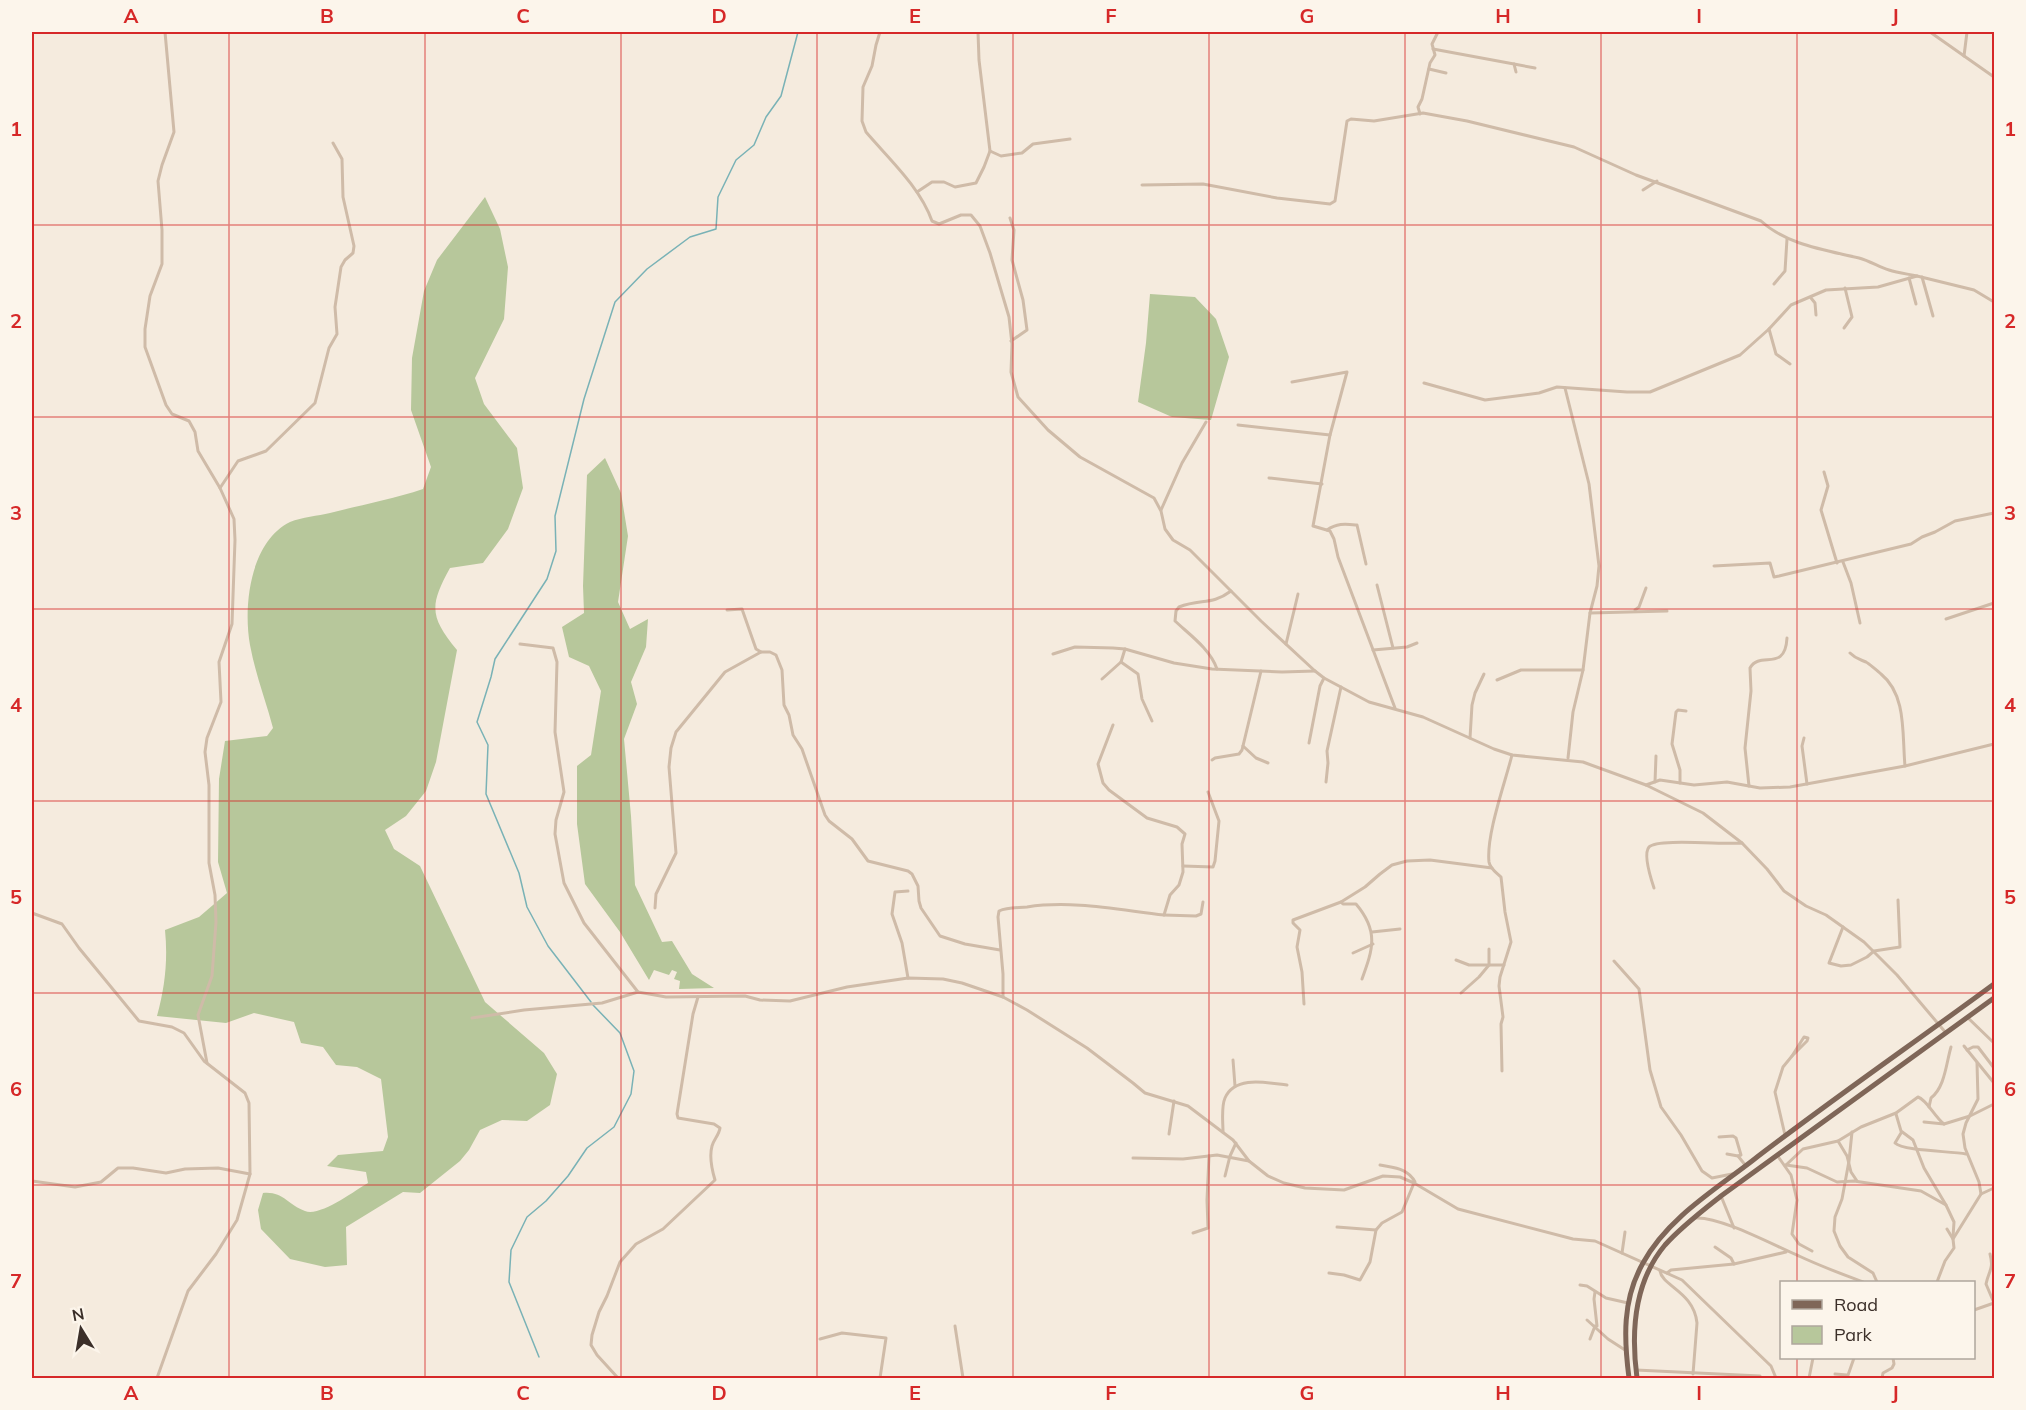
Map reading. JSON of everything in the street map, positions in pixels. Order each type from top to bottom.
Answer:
[{"type":"main road","points":[[1629,1378],[1625,1350],[1628,1303],[1643,1263],[1663,1233],[1704,1197],[1785,1135],[1995,984]]},
{"type":"main road","points":[[1637,1378],[1634,1340],[1638,1305],[1642,1287],[1664,1246],[1721,1196],[1995,998]]},
{"type":"street","points":[[165,32],[174,132],[158,182],[162,264],[150,296],[145,329],[146,347],[166,405],[172,414],[189,421],[195,432],[198,451],[220,488],[234,519],[235,585],[232,624],[219,662],[221,702],[207,738],[205,752],[209,785],[209,863],[215,895],[216,922],[212,976],[198,1015],[207,1063]]},
{"type":"street","points":[[880,32],[872,66],[863,87],[862,122],[866,132],[916,192],[927,208],[932,221],[939,224],[961,215],[970,215],[980,226],[1009,317],[1011,372],[1018,397],[1048,430],[1080,457],[1154,498],[1161,510],[1165,529],[1173,540],[1190,550],[1324,678],[1369,702],[1423,717],[1494,749],[1512,755],[1568,759],[1608,769],[1646,784],[1703,813],[1742,843],[1784,891],[1806,906],[1826,915],[1874,951],[1946,1033]]},
{"type":"street","points":[[916,192],[932,182],[944,182],[955,187],[976,183],[984,167],[990,151],[979,60],[978,32]]},
{"type":"street","points":[[1420,114],[1418,107],[1430,63],[1435,55],[1432,44],[1438,32]]},
{"type":"street","points":[[1930,32],[1995,77]]},
{"type":"street","points":[[1964,56],[1967,32]]},
{"type":"street","points":[[1433,49],[1534,68]]},
{"type":"street","points":[[1515,64],[1516,72]]},
{"type":"street","points":[[1429,69],[1446,73]]},
{"type":"street","points":[[1142,185],[1203,184],[1277,198],[1330,204],[1335,201],[1347,121],[1351,119],[1374,122],[1427,113],[1574,147],[1636,175],[1761,221],[1787,239],[1860,259],[1889,270],[1974,290],[1995,302]]},
{"type":"street","points":[[990,151],[1002,156],[1022,153],[1033,144],[1070,139]]},
{"type":"street","points":[[220,488],[238,461],[266,451],[312,408],[318,396],[329,348],[337,334],[335,307],[341,267],[353,253],[354,246],[343,197],[342,159],[333,143]]},
{"type":"street","points":[[1643,190],[1657,181]]},
{"type":"street","points":[[1010,218],[1014,230],[1012,260],[1023,300],[1027,330],[1011,341]]},
{"type":"street","points":[[1774,284],[1785,271],[1787,239]]},
{"type":"street","points":[[1424,383],[1485,400],[1539,393],[1557,387],[1650,392],[1740,355],[1791,305],[1826,290],[1878,287],[1917,276]]},
{"type":"street","points":[[1922,277],[1933,316]]},
{"type":"street","points":[[1909,278],[1916,304]]},
{"type":"street","points":[[1844,328],[1852,317],[1845,288]]},
{"type":"street","points":[[1811,297],[1815,303],[1816,315]]},
{"type":"street","points":[[1769,329],[1776,354],[1790,364]]},
{"type":"street","points":[[1292,382],[1347,372],[1330,435],[1313,526],[1330,531],[1334,539],[1338,557],[1395,708]]},
{"type":"street","points":[[1566,388],[1589,484],[1599,566],[1590,612],[1583,670],[1573,712],[1568,759]]},
{"type":"street","points":[[1161,510],[1182,463],[1206,422]]},
{"type":"street","points":[[1238,425],[1330,435]]},
{"type":"street","points":[[1824,472],[1828,486],[1821,510],[1837,563]]},
{"type":"street","points":[[1269,478],[1322,484]]},
{"type":"street","points":[[1714,566],[1770,563],[1774,577],[1911,544],[1955,521],[1995,513]]},
{"type":"street","points":[[1327,530],[1334,525],[1357,525],[1366,564]]},
{"type":"street","points":[[1843,562],[1851,583],[1860,623]]},
{"type":"street","points":[[1377,585],[1393,648]]},
{"type":"street","points":[[1634,611],[1639,607],[1646,588]]},
{"type":"street","points":[[1217,669],[1215,663],[1197,641],[1175,621],[1174,616],[1179,607],[1196,601],[1216,601],[1231,591]]},
{"type":"street","points":[[1286,644],[1298,594]]},
{"type":"street","points":[[1946,620],[1995,603]]},
{"type":"street","points":[[727,610],[742,609],[751,639],[760,652]]},
{"type":"street","points":[[1590,612],[1667,611]]},
{"type":"street","points":[[1749,786],[1744,748],[1751,691],[1750,668],[1754,662],[1782,655],[1785,652],[1786,638]]},
{"type":"street","points":[[1373,650],[1413,646],[1417,643]]},
{"type":"street","points":[[520,644],[553,648],[556,662],[555,732],[564,792],[556,820],[555,834],[564,883],[584,923],[638,992]]},
{"type":"street","points":[[1053,654],[1075,647],[1125,649],[1174,663],[1217,669],[1315,671]]},
{"type":"street","points":[[1102,679],[1121,662],[1125,649]]},
{"type":"street","points":[[655,908],[656,894],[676,853],[669,767],[676,732],[725,672],[760,652],[770,652],[776,655],[782,670],[783,705],[789,715],[793,735],[802,748],[829,821],[852,839],[868,861],[909,871],[912,874],[918,886],[921,908],[940,936],[965,944],[1000,950]]},
{"type":"street","points":[[1850,653],[1857,660],[1868,663],[1890,682],[1899,698],[1905,766]]},
{"type":"street","points":[[1121,662],[1138,674],[1142,699],[1152,721]]},
{"type":"street","points":[[1497,680],[1521,670],[1583,670]]},
{"type":"street","points":[[1212,760],[1239,754],[1261,671]]},
{"type":"street","points":[[1470,738],[1472,705],[1484,674]]},
{"type":"street","points":[[1309,743],[1320,686],[1324,678]]},
{"type":"street","points":[[1326,782],[1327,751],[1341,687]]},
{"type":"street","points":[[1680,783],[1680,770],[1672,744],[1676,712],[1686,711]]},
{"type":"street","points":[[1113,725],[1098,764],[1103,783],[1147,818],[1177,827],[1185,834],[1182,844],[1183,866],[1179,885],[1170,895],[1164,915]]},
{"type":"street","points":[[1804,738],[1802,746],[1807,784]]},
{"type":"street","points":[[1646,784],[1660,780],[1694,785],[1727,782],[1749,786],[1790,787],[1905,766],[1995,744]]},
{"type":"street","points":[[1242,746],[1256,758],[1268,762]]},
{"type":"street","points":[[1502,1071],[1503,1017],[1499,986],[1511,942],[1504,912],[1501,877],[1489,862],[1491,830],[1512,755]]},
{"type":"street","points":[[1655,782],[1656,756]]},
{"type":"street","points":[[1183,866],[1213,867],[1220,829],[1208,792]]},
{"type":"street","points":[[1654,888],[1648,870],[1647,852],[1650,846],[1656,843],[1726,845],[1742,843]]},
{"type":"street","points":[[1304,1004],[1302,972],[1297,947],[1300,930],[1292,922],[1297,917],[1324,910],[1341,902],[1365,887],[1380,873],[1407,861],[1430,860],[1492,868]]},
{"type":"street","points":[[908,891],[895,892],[892,914],[902,943],[908,978]]},
{"type":"street","points":[[1843,927],[1829,963],[1841,966],[1851,964],[1874,951],[1900,947],[1898,900]]},
{"type":"street","points":[[1003,997],[998,917],[999,911],[1005,908],[1036,905],[1097,906],[1164,915],[1196,916],[1201,914],[1203,902]]},
{"type":"street","points":[[1341,902],[1356,904],[1372,932],[1373,944],[1362,979]]},
{"type":"street","points":[[32,913],[62,924],[140,1021],[172,1027],[184,1033],[207,1063],[245,1094],[249,1103],[250,1174],[237,1220],[216,1254],[188,1291],[158,1378]]},
{"type":"street","points":[[1372,932],[1400,929]]},
{"type":"street","points":[[1353,953],[1373,944]]},
{"type":"street","points":[[1461,993],[1489,965],[1489,949]]},
{"type":"street","points":[[1456,960],[1469,965],[1504,965]]},
{"type":"street","points":[[1614,961],[1639,989],[1650,1070],[1662,1107],[1702,1170],[1712,1178],[1737,1173]]},
{"type":"street","points":[[472,1018],[524,1010],[588,1005],[638,992],[666,997],[745,996],[760,1000],[790,1001],[847,987],[908,978],[943,979],[1003,997],[1087,1048],[1145,1094],[1188,1106],[1236,1143],[1250,1161],[1268,1176],[1284,1183],[1305,1188],[1344,1190],[1383,1176],[1400,1177],[1415,1183],[1458,1209],[1573,1239],[1595,1241],[1682,1280],[1771,1366],[1776,1378]]},
{"type":"street","points":[[618,1378],[591,1345],[599,1312],[620,1262],[636,1244],[663,1229],[715,1180],[711,1164],[712,1147],[720,1128],[714,1124],[678,1118],[677,1114],[693,1014],[698,997]]},
{"type":"street","points":[[1967,1017],[1995,1042]]},
{"type":"street","points":[[1785,1135],[1775,1092],[1783,1067],[1807,1041],[1807,1037],[1799,1043],[1792,1056]]},
{"type":"street","points":[[1929,1109],[1931,1098],[1938,1093],[1942,1082],[1951,1047]]},
{"type":"street","points":[[1995,1068],[1978,1047],[1966,1048],[1995,1083]]},
{"type":"street","points":[[1233,1060],[1235,1086]]},
{"type":"street","points":[[1977,1063],[1977,1099],[1963,1134],[1966,1154],[1979,1182],[1981,1194]]},
{"type":"street","points":[[1222,1132],[1224,1098],[1235,1086],[1258,1082],[1287,1085]]},
{"type":"street","points":[[1786,1165],[1803,1149],[1838,1141],[1861,1126],[1896,1113],[1918,1097],[1923,1099],[1929,1109],[1944,1124]]},
{"type":"street","points":[[1170,1134],[1174,1101]]},
{"type":"street","points":[[1924,1122],[1944,1124],[1970,1116],[1995,1104]]},
{"type":"street","points":[[1896,1113],[1901,1132],[1911,1139],[1918,1150],[1924,1168],[1954,1222],[1954,1248],[1945,1261],[1937,1281]]},
{"type":"street","points":[[1852,1132],[1842,1199],[1833,1224],[1836,1239],[1848,1257],[1873,1273],[1877,1281]]},
{"type":"street","points":[[1901,1132],[1896,1142],[1897,1146],[1918,1150],[1950,1150],[1966,1154]]},
{"type":"street","points":[[1719,1137],[1733,1136],[1736,1138],[1741,1155],[1738,1156]]},
{"type":"street","points":[[1838,1141],[1849,1161],[1851,1172],[1859,1182]]},
{"type":"street","points":[[1226,1176],[1230,1156],[1236,1143]]},
{"type":"street","points":[[1727,1154],[1738,1156],[1746,1166]]},
{"type":"street","points":[[1133,1158],[1183,1159],[1217,1155],[1250,1161]]},
{"type":"street","points":[[1778,1155],[1792,1178],[1797,1200],[1791,1227],[1792,1234],[1799,1244],[1812,1251]]},
{"type":"street","points":[[1193,1233],[1208,1228],[1209,1156]]},
{"type":"street","points":[[1786,1165],[1807,1168],[1833,1181],[1859,1182],[1921,1191],[1946,1205]]},
{"type":"street","points":[[1380,1166],[1402,1170],[1411,1175],[1415,1183]]},
{"type":"street","points":[[32,1181],[75,1187],[101,1182],[118,1168],[166,1173],[185,1169],[218,1168],[250,1174]]},
{"type":"street","points":[[1329,1273],[1360,1280],[1370,1262],[1376,1230],[1382,1222],[1402,1212],[1415,1183]]},
{"type":"street","points":[[1953,1239],[1981,1194],[1995,1188]]},
{"type":"street","points":[[1721,1196],[1734,1228]]},
{"type":"street","points":[[1694,1218],[1703,1217],[1734,1228],[1860,1281]]},
{"type":"street","points":[[1338,1227],[1376,1230]]},
{"type":"street","points":[[1947,1229],[1953,1239]]},
{"type":"street","points":[[1622,1253],[1625,1232]]},
{"type":"street","points":[[1715,1247],[1731,1258],[1734,1264]]},
{"type":"street","points":[[1667,1273],[1671,1270],[1734,1264],[1788,1252]]},
{"type":"street","points":[[1975,1310],[1994,1303],[1986,1284],[1993,1263],[1990,1254]]},
{"type":"street","points":[[1660,1270],[1660,1275],[1688,1300],[1696,1314],[1693,1374]]},
{"type":"street","points":[[1581,1285],[1587,1286],[1606,1298],[1628,1303]]},
{"type":"street","points":[[1590,1339],[1596,1327],[1595,1292]]},
{"type":"street","points":[[1587,1320],[1608,1339],[1625,1350]]},
{"type":"street","points":[[955,1326],[963,1378]]},
{"type":"street","points":[[820,1339],[842,1333],[886,1338],[881,1378]]},
{"type":"street","points":[[1809,1378],[1812,1359]]},
{"type":"street","points":[[1835,1374],[1847,1377],[1854,1359]]},
{"type":"street","points":[[1882,1378],[1883,1373],[1892,1368],[1893,1359]]},
{"type":"street","points":[[1636,1370],[1702,1376],[1760,1376]]},
{"type":"green space","points":[[485,197],[500,229],[508,267],[504,319],[475,378],[484,404],[517,448],[523,488],[508,529],[483,563],[450,568],[438,592],[437,620],[457,650],[436,762],[426,791],[406,816],[385,830],[394,849],[420,866],[485,1002],[544,1053],[557,1074],[550,1105],[527,1121],[502,1120],[480,1130],[460,1161],[420,1193],[403,1192],[346,1227],[347,1265],[325,1267],[290,1259],[261,1229],[258,1210],[263,1193],[276,1194],[299,1208],[311,1212],[328,1207],[368,1183],[366,1172],[327,1166],[338,1155],[383,1151],[388,1137],[381,1079],[357,1067],[336,1065],[323,1047],[301,1043],[294,1022],[254,1013],[226,1023],[157,1016],[165,973],[165,930],[199,917],[227,893],[218,862],[219,779],[225,741],[267,736],[273,728],[255,666],[248,629],[249,594],[258,559],[266,544],[277,531],[290,522],[423,489],[431,467],[411,410],[412,358],[424,291],[437,260]]},
{"type":"green space","points":[[1150,294],[1195,297],[1216,319],[1229,357],[1211,420],[1172,417],[1138,402]]},
{"type":"green space","points":[[605,458],[621,493],[628,536],[618,602],[630,629],[648,619],[646,647],[631,682],[637,704],[624,739],[635,885],[662,942],[672,941],[692,974],[714,988],[679,989],[680,981],[674,979],[677,972],[672,970],[669,975],[654,970],[649,980],[620,932],[585,884],[577,824],[577,766],[591,755],[601,691],[589,666],[569,657],[562,627],[584,613],[587,475]]},
{"type":"waterway","points":[[591,1002],[548,946],[527,907],[519,873],[486,794],[488,745],[477,722],[495,659],[547,579],[556,551],[555,516],[584,399],[615,302],[647,269],[690,237],[716,229],[718,197],[736,160],[754,145],[766,117],[781,96],[798,32]]},
{"type":"waterway","points":[[539,1357],[509,1282],[511,1250],[527,1217],[546,1201],[568,1176],[587,1148],[614,1127],[631,1094],[634,1071],[620,1033],[593,1005]]}]
